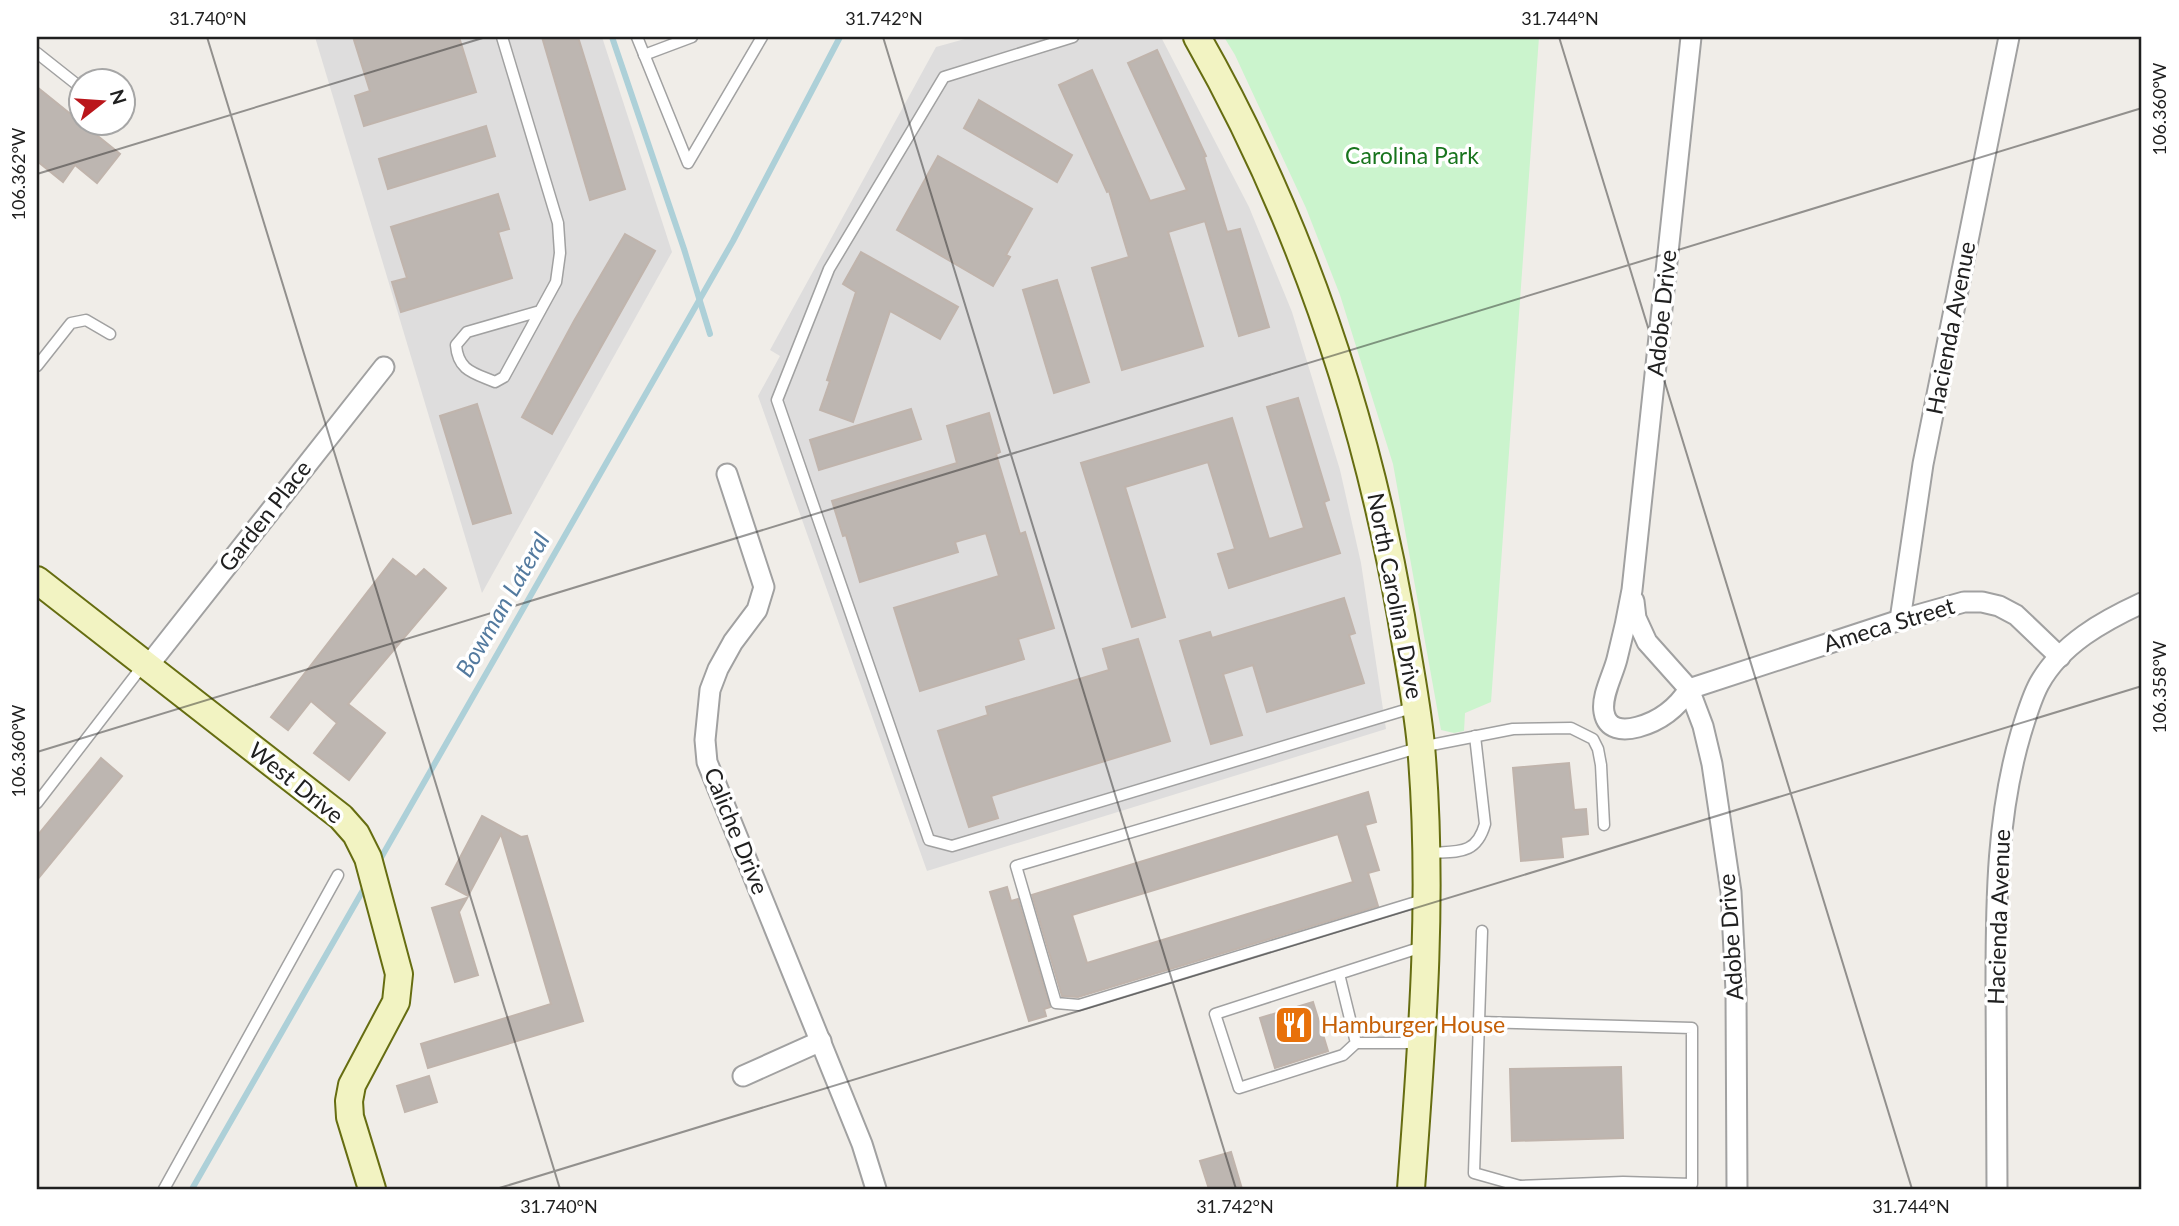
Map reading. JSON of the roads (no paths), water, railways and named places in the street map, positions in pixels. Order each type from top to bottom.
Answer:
[{"type":"main road","name":"North Carolina Drive","points":[[1197,37],[1256,150],[1314,286],[1345,380],[1390,553],[1421,747],[1425,853],[1421,1043],[1411,1189]]},
{"type":"main road","name":"West Drive","points":[[37,580],[341,817],[356,834],[368,858],[399,974],[396,1002],[352,1085],[349,1101],[350,1117],[372,1189]]},
{"type":"street","name":"Adobe Drive","points":[[1689,689],[1667,714],[1649,724],[1623,730],[1613,727],[1606,719],[1603,704],[1617,662],[1632,590],[1691,37]]},
{"type":"street","name":"Hacienda Avenue","points":[[1900,620],[1923,464],[2009,37]]},
{"type":"street","name":"Garden Place","points":[[146,665],[384,367]]},
{"type":"street","name":"Caliche Drive","points":[[727,474],[764,587],[757,610],[733,642],[718,669],[710,691],[705,730],[707,762],[862,1144],[876,1189]]},
{"type":"street","name":"Adobe Drive","points":[[1632,590],[1640,630],[1647,642],[1689,689],[1703,726],[1712,764],[1731,892],[1737,991],[1737,1189]]},
{"type":"street","name":"Ameca Street","points":[[1689,689],[1900,620],[1964,602],[2000,606],[2016,615],[2060,657]]},
{"type":"street","points":[[2060,657],[2085,634],[2142,603]]},
{"type":"street","name":"Hacienda Avenue","points":[[1997,1189],[1996,902],[2003,814],[2014,758],[2028,711],[2040,683],[2060,657]]},
{"type":"street","points":[[743,1076],[821,1041]]},
{"type":"lane","points":[[502,37],[558,223],[560,253],[556,282],[504,377],[495,382],[467,369],[457,358],[456,345],[467,332],[540,311]]},
{"type":"lane","points":[[637,37],[688,163],[762,37]]},
{"type":"lane","points":[[644,55],[692,37]]},
{"type":"lane","points":[[1073,37],[944,77],[829,269],[777,400],[929,840],[952,846],[1415,707]]},
{"type":"lane","points":[[37,53],[66,76]]},
{"type":"lane","points":[[37,366],[71,323],[86,320],[110,334]]},
{"type":"lane","points":[[37,803],[146,665]]},
{"type":"lane","points":[[1426,899],[1079,1005],[1056,1003],[1016,866],[1421,747],[1513,729],[1571,728],[1593,739],[1601,765],[1604,825]]},
{"type":"lane","points":[[1425,853],[1469,850],[1481,838],[1485,824],[1475,736]]},
{"type":"lane","points":[[164,1189],[338,875]]},
{"type":"lane","points":[[1479,1022],[1692,1028],[1692,1184],[1623,1182],[1520,1188],[1475,1173],[1479,1022],[1482,931]]},
{"type":"lane","points":[[1421,1043],[1356,1043],[1343,1055],[1239,1088],[1215,1014],[1425,946]]},
{"type":"lane","points":[[1339,974],[1356,1043]]},
{"type":"waterway","points":[[612,37],[710,334]]},
{"type":"waterway","name":"Bowman Lateral","points":[[378,863],[733,241],[840,37]]},
{"type":"waterway","name":"Bowman Lateral","points":[[192,1189],[366,885]]},
{"type":"place","name":"Hamburger House","points":[[1294,1025]]},
{"type":"park label","name":"Carolina Park","points":[[1412,156]]}]
